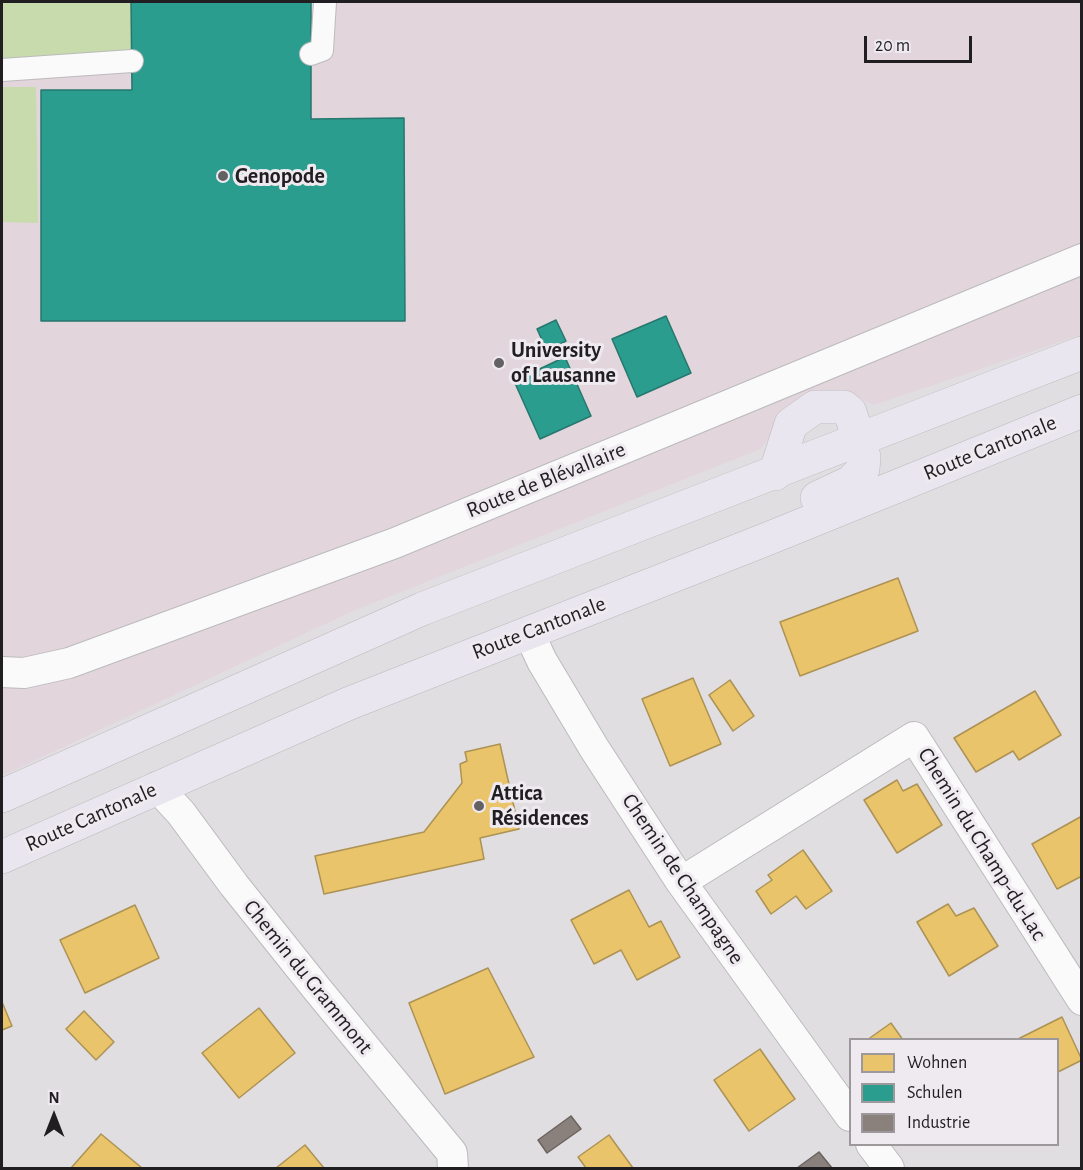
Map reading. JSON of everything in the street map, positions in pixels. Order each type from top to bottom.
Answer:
[{"type":"main road","points":[[2,796],[422,609],[1082,353]]},
{"type":"main road","points":[[691,569],[750,527],[851,482],[863,469],[864,458],[850,412],[844,407],[815,407],[790,424],[775,474]]},
{"type":"main road","name":"Route Cantonale","points":[[2,857],[361,699],[1082,411]]},
{"type":"street","points":[[312,54],[322,50],[325,2]]},
{"type":"street","points":[[2,70],[132,61]]},
{"type":"street","name":"Route de Blévallaire","points":[[2,672],[24,673],[69,663],[395,543],[1082,259]]},
{"type":"street","name":"Chemin de Champagne","points":[[529,633],[542,661],[594,748],[681,882],[849,1115]]},
{"type":"street","name":"Chemin du Champ-du-Lac","points":[[681,882],[914,737],[1082,1000]]},
{"type":"street","name":"Chemin du Grammont","points":[[157,787],[181,813],[289,954],[452,1153],[453,1168]]},
{"type":"street","points":[[872,1146],[889,1168]]},
{"type":"shaded area","name":"University of Lausanne","points":[[2,2],[1081,2],[1081,335],[874,405],[849,393],[776,429],[761,449],[353,611],[2,776]]},
{"type":"green space","points":[[2,2],[131,2],[132,61],[2,70]]},
{"type":"green space","points":[[2,87],[36,87],[38,223],[2,222]]},
{"type":"building: Wohnen","points":[[898,578],[918,631],[800,676],[780,622]]},
{"type":"building: Wohnen","points":[[693,678],[721,744],[670,766],[642,699]]},
{"type":"building: Wohnen","points":[[730,680],[754,716],[733,731],[709,695]]},
{"type":"building: Wohnen","points":[[1035,691],[1061,735],[1019,760],[1013,751],[976,772],[954,738]]},
{"type":"building: Wohnen","name":"Attica Résidences","points":[[500,744],[519,829],[480,838],[484,859],[324,894],[315,856],[424,832],[462,783],[460,764],[467,761],[465,752]]},
{"type":"building: Wohnen","points":[[897,780],[903,791],[917,784],[942,825],[897,853],[864,800]]},
{"type":"building: Wohnen","points":[[1082,816],[1082,876],[1057,889],[1032,844]]},
{"type":"building: Wohnen","points":[[803,850],[832,891],[806,909],[796,896],[771,914],[756,891],[772,880],[768,875]]},
{"type":"building: Wohnen","points":[[629,890],[649,927],[661,921],[680,957],[637,980],[621,950],[594,964],[571,920]]},
{"type":"building: Wohnen","points":[[948,904],[956,916],[974,908],[998,946],[949,976],[917,922]]},
{"type":"building: Wohnen","points":[[135,905],[159,958],[85,993],[60,940]]},
{"type":"building: Wohnen","points":[[488,968],[534,1057],[445,1094],[409,1003]]},
{"type":"building: Wohnen","points":[[2,1002],[12,1026],[2,1030]]},
{"type":"building: Wohnen","points":[[259,1008],[295,1053],[239,1098],[202,1053]]},
{"type":"building: Wohnen","points":[[84,1011],[114,1042],[96,1060],[66,1029]]},
{"type":"building: Wohnen","points":[[1062,1017],[1082,1060],[1059,1072],[1059,1038],[1020,1038]]},
{"type":"building: Wohnen","points":[[891,1023],[902,1038],[870,1038]]},
{"type":"building: Wohnen","points":[[760,1049],[795,1099],[749,1131],[714,1080]]},
{"type":"building: Wohnen","points":[[101,1134],[142,1168],[71,1168]]},
{"type":"building: Wohnen","points":[[609,1135],[633,1168],[586,1168],[578,1157]]},
{"type":"building: Wohnen","points":[[305,1145],[324,1168],[276,1168]]},
{"type":"building: Schulen","name":"Genopode","points":[[131,2],[311,2],[311,119],[404,118],[405,321],[41,321],[41,90],[132,90]]},
{"type":"building: Schulen","points":[[666,316],[691,373],[637,397],[612,339]]},
{"type":"building: Schulen","points":[[556,320],[566,341],[547,351],[537,329]]},
{"type":"building: Schulen","points":[[565,357],[591,416],[540,439],[514,381]]},
{"type":"building: Industrie","points":[[571,1116],[581,1129],[547,1153],[538,1140]]},
{"type":"building: Industrie","points":[[819,1152],[832,1168],[797,1168]]},
{"type":"place","name":"Genopode","points":[[223,176]]},
{"type":"place","name":"University of Lausanne","points":[[499,363]]},
{"type":"place","name":"Attica Résidences","points":[[479,806]]}]
